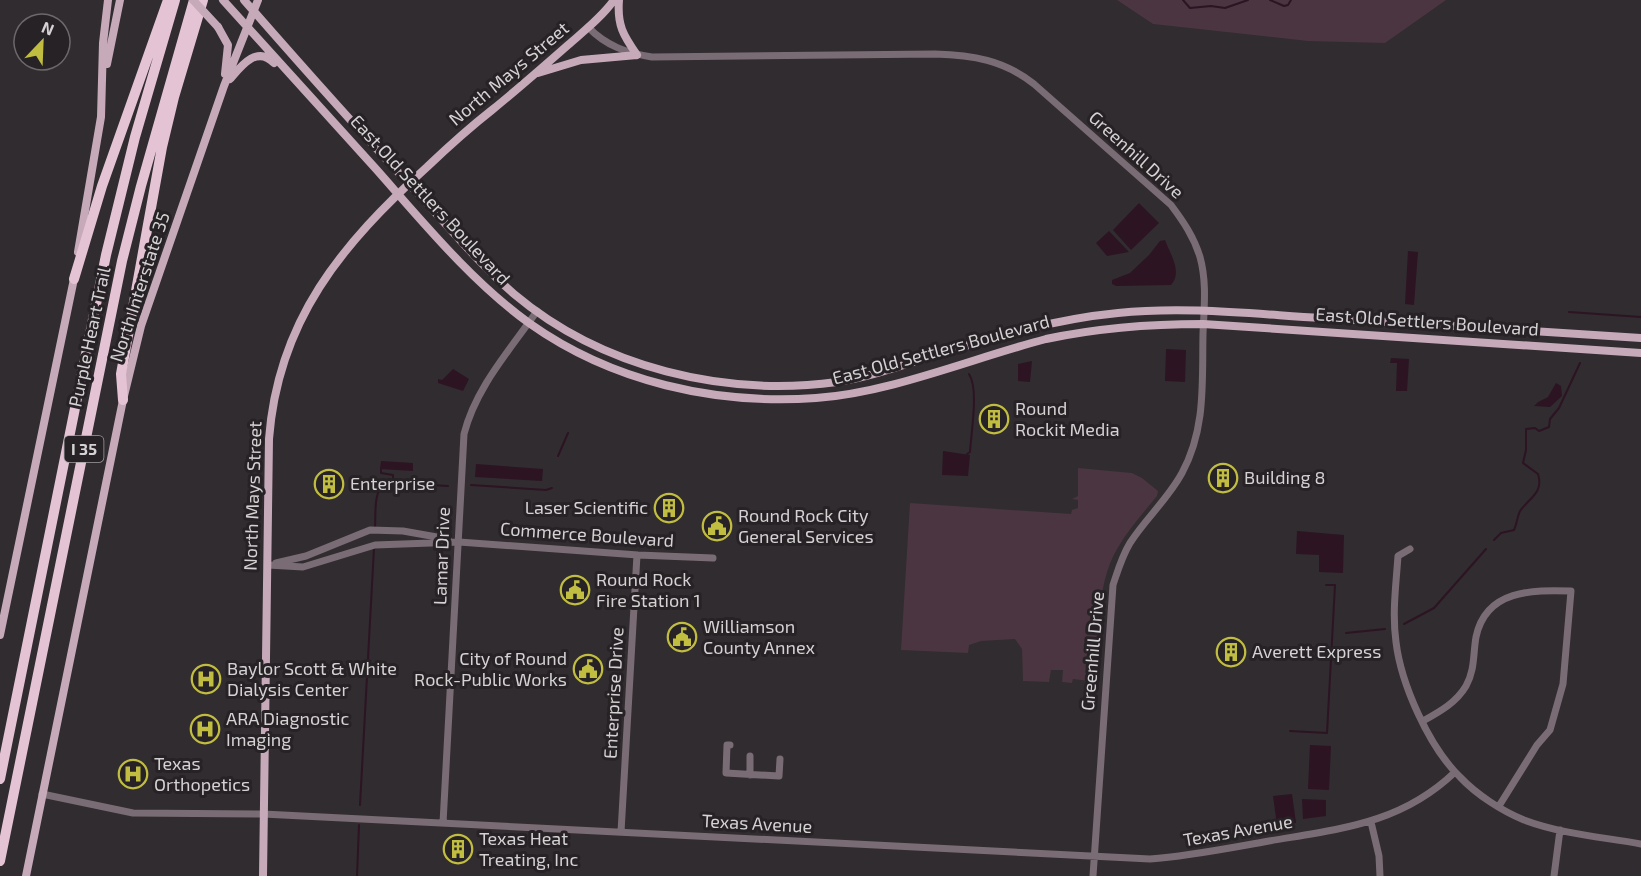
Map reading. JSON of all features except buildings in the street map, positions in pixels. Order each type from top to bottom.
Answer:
[{"type":"highway","points":[[74,279],[102,186],[168,0]]},
{"type":"highway","name":"Purple Heart Trail","points":[[0,779],[106,255],[135,137],[175,0]]},
{"type":"highway","name":"Purple Heart Trail","points":[[0,861],[122,261],[194,0]]},
{"type":"highway","points":[[123,400],[121,374],[162,147],[174,97],[203,0]]},
{"type":"main road","points":[[0,635],[74,279],[100,117],[103,43],[108,0]]},
{"type":"main road","points":[[103,83],[120,0]]},
{"type":"main road","points":[[194,0],[218,27],[228,45],[224,86]]},
{"type":"main road","name":"East Old Settlers Boulevard","points":[[244,0],[408,183],[513,293],[537,311],[590,342],[648,366],[706,380],[774,386],[813,384],[858,378],[995,337],[1118,313],[1204,311],[1641,338]]},
{"type":"main road","name":"North Interstate 35","points":[[26,876],[123,400],[141,326],[224,86],[258,0]]},
{"type":"main road","name":"North Mays Street","points":[[263,876],[270,424],[284,359],[310,302],[330,270],[361,230],[408,183],[477,121],[536,74],[614,0]]},
{"type":"main road","points":[[620,0],[618,12],[621,33],[637,55]]},
{"type":"main road","name":"East Old Settlers Boulevard","points":[[225,2],[397,193],[478,279],[529,323],[611,368],[692,392],[755,399],[817,398],[879,387],[1001,350],[1068,334],[1161,324],[1203,324],[1641,353]]},
{"type":"main road","points":[[536,74],[580,60],[637,55]]},
{"type":"main road","points":[[224,86],[243,63],[255,56],[263,56],[271,59],[302,87]]},
{"type":"street","name":"Greenhill Drive","points":[[588,27],[610,45],[637,55],[664,57],[958,55],[989,60],[1007,67],[1034,84],[1171,205],[1179,215],[1200,259],[1204,283],[1201,412],[1194,447],[1173,488],[1131,542],[1120,562],[1113,585],[1093,876]]},
{"type":"street","name":"Lamar Drive","points":[[443,823],[464,434],[467,421],[480,392],[537,311]]},
{"type":"street","name":"Commerce Boulevard","points":[[268,565],[306,556],[370,530],[406,531],[459,542]]},
{"type":"street","name":"Commerce Boulevard","points":[[268,565],[303,567],[375,545],[459,542],[713,558]]},
{"type":"street","points":[[1410,549],[1398,556],[1394,616],[1397,650],[1403,678],[1423,721],[1455,772],[1478,793],[1523,820],[1560,830],[1641,843]]},
{"type":"street","name":"Enterprise Drive","points":[[621,832],[637,555]]},
{"type":"street","points":[[1423,721],[1453,702],[1466,686],[1473,667],[1478,629],[1491,609],[1503,600],[1524,592],[1571,591],[1563,684],[1550,730],[1537,745],[1499,806]]},
{"type":"street","points":[[730,746],[728,745],[726,773],[779,776],[780,759]]},
{"type":"street","points":[[750,756],[750,775]]},
{"type":"street","name":"Texas Avenue","points":[[42,795],[133,813],[263,814],[1150,859],[1184,856],[1371,822],[1420,800],[1455,772]]},
{"type":"street","points":[[1371,822],[1379,856],[1380,876]]},
{"type":"street","points":[[1554,876],[1560,830]]},
{"type":"shaded area","points":[[1117,0],[1446,0],[1385,43],[1308,41],[1153,24]]},
{"type":"shaded area","points":[[1139,203],[1159,223],[1131,250],[1113,230]]},
{"type":"shaded area","points":[[1109,231],[1129,252],[1107,256],[1096,243]]},
{"type":"shaded area","points":[[1165,240],[1176,269],[1171,285],[1116,286],[1112,284],[1112,280],[1130,273],[1160,241]]},
{"type":"shaded area","points":[[1408,251],[1418,252],[1414,305],[1405,304]]},
{"type":"shaded area","points":[[1166,349],[1186,350],[1185,382],[1165,381]]},
{"type":"shaded area","points":[[1391,358],[1409,359],[1407,391],[1396,391],[1397,363],[1390,363]]},
{"type":"shaded area","points":[[1032,361],[1030,382],[1018,381],[1018,364]]},
{"type":"shaded area","points":[[453,369],[469,379],[463,391],[438,383],[438,379],[442,380]]},
{"type":"shaded area","points":[[1556,383],[1561,386],[1562,396],[1550,407],[1534,406],[1548,397]]},
{"type":"shaded area","points":[[943,451],[970,455],[968,476],[942,475]]},
{"type":"shaded area","points":[[381,461],[413,463],[413,471],[380,469]]},
{"type":"shaded area","points":[[476,464],[543,469],[542,481],[475,477]]},
{"type":"shaded area","points":[[1078,468],[1132,473],[1158,491],[1157,496],[1121,542],[1110,564],[1099,614],[1097,682],[1073,679],[1072,683],[1062,682],[1063,670],[1051,670],[1049,682],[1023,681],[1022,649],[1015,639],[981,641],[969,645],[968,653],[901,650],[910,503],[1071,514],[1072,510],[1078,508],[1078,500],[1072,499],[1078,496]]},
{"type":"shaded area","points":[[1297,531],[1344,535],[1343,573],[1319,572],[1319,555],[1296,554]]},
{"type":"shaded area","points":[[1310,745],[1331,746],[1329,790],[1308,789]]},
{"type":"shaded area","points":[[1292,794],[1296,823],[1277,825],[1273,796]]},
{"type":"shaded area","points":[[1302,799],[1326,800],[1326,816],[1303,819]]},
{"type":"waterway","points":[[1183,0],[1190,8],[1211,6],[1225,8],[1248,0]]},
{"type":"waterway","points":[[1270,0],[1284,6],[1288,5],[1291,0]]},
{"type":"waterway","points":[[1569,312],[1641,317]]},
{"type":"waterway","points":[[1494,540],[1501,533],[1514,530],[1520,511],[1535,495],[1539,486],[1538,474],[1523,463],[1526,450],[1526,429],[1535,428],[1539,431],[1549,427],[1550,419],[1559,408],[1580,363]]},
{"type":"waterway","points":[[967,454],[970,452],[974,400],[974,390],[969,374]]},
{"type":"waterway","points":[[558,456],[568,433]]},
{"type":"waterway","points":[[381,468],[381,473],[393,475],[393,482]]},
{"type":"waterway","points":[[375,527],[377,497],[385,482],[448,486]]},
{"type":"waterway","points":[[471,485],[546,490],[552,488]]},
{"type":"waterway","points":[[360,805],[374,548]]},
{"type":"waterway","points":[[1404,624],[1434,608],[1486,549]]},
{"type":"waterway","points":[[1290,731],[1327,733],[1335,585],[1326,585]]},
{"type":"waterway","points":[[1346,633],[1385,629]]},
{"type":"waterway","points":[[357,876],[359,825]]},
{"type":"place","name":"Round Rockit Media","points":[[994,419]]},
{"type":"place","name":"Building 8","points":[[1223,478]]},
{"type":"place","name":"Enterprise","points":[[329,484]]},
{"type":"place","name":"Laser Scientific","points":[[669,508]]},
{"type":"place","name":"Round Rock City General Services","points":[[717,526]]},
{"type":"place","name":"Round Rock Fire Station 1","points":[[575,590]]},
{"type":"place","name":"Williamson County Annex","points":[[682,637]]},
{"type":"place","name":"Averett Express","points":[[1231,652]]},
{"type":"place","name":"City of Round Rock-Public Works","points":[[588,669]]},
{"type":"place","name":"Baylor Scott & White Dialysis Center","points":[[206,679]]},
{"type":"place","name":"ARA Diagnostic Imaging","points":[[205,729]]},
{"type":"place","name":"Texas Orthopetics","points":[[133,774]]},
{"type":"place","name":"Texas Heat Treating, Inc","points":[[458,849]]}]
